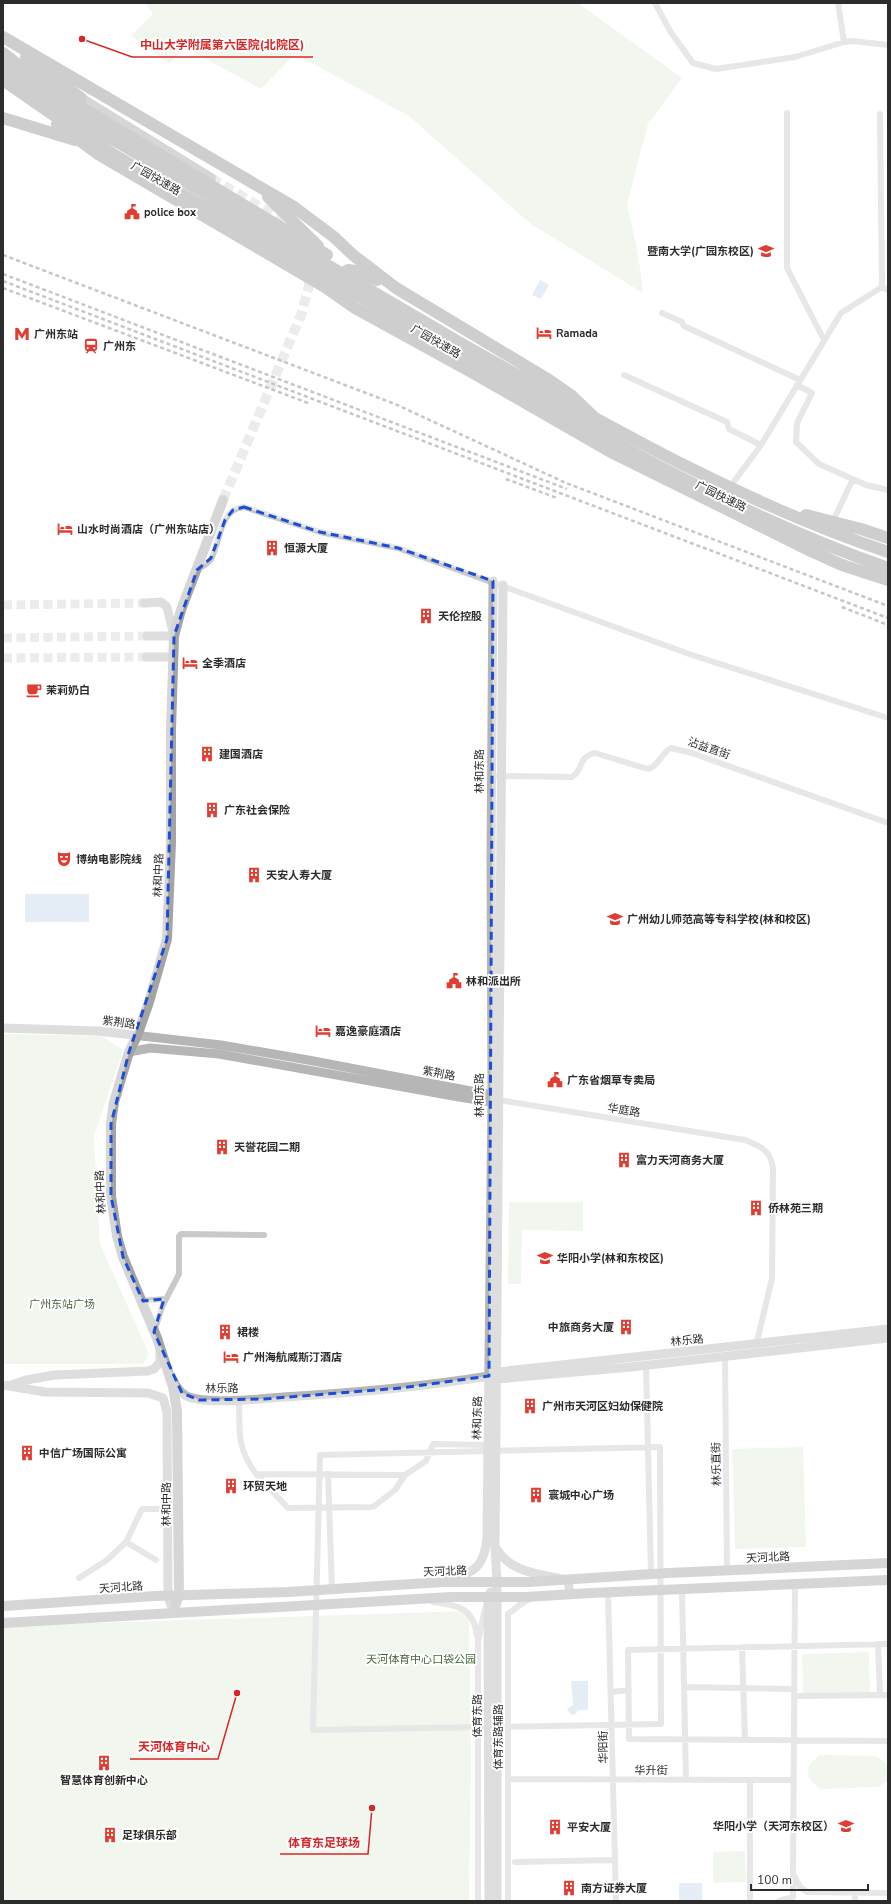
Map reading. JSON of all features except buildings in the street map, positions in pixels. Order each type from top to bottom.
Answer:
[{"type":"highway","points":[[3,38],[34,64],[81,98]]},
{"type":"highway","points":[[3,38],[294,207],[315,222],[353,255],[396,288],[549,380],[572,396],[596,418]]},
{"type":"highway","points":[[3,52],[81,98]]},
{"type":"highway","points":[[3,52],[26,71],[68,99],[327,255]]},
{"type":"highway","name":"广园快速路","points":[[3,66],[37,91],[91,126],[615,443],[739,505],[818,542],[888,568]]},
{"type":"highway","name":"广园快速路","points":[[3,80],[116,156],[460,348],[596,418],[681,464],[782,510]]},
{"type":"highway","points":[[3,84],[98,154],[325,287],[355,308],[633,463],[811,551],[842,565],[888,580]]},
{"type":"highway","points":[[3,118],[82,142]]},
{"type":"highway","points":[[255,185],[305,232],[333,263],[336,272],[334,277],[325,287]]},
{"type":"highway","points":[[355,308],[342,284],[341,277],[344,271],[357,271],[396,288]]},
{"type":"highway","points":[[633,463],[739,505]]},
{"type":"highway","points":[[782,510],[833,521],[888,538]]},
{"type":"highway","points":[[782,510],[823,529],[888,552]]},
{"type":"main road","points":[[81,98],[211,178]]},
{"type":"main road","name":"林和中路","points":[[173,1612],[178,1595],[177,1411],[173,1386],[159,1344],[143,1301],[123,1257],[117,1236],[111,1196],[111,1124],[114,1102],[130,1052],[137,1036],[167,939],[171,842],[171,729],[174,636],[181,610],[223,500]]},
{"type":"main road","name":"天河北路","points":[[3,1606],[178,1595],[226,1595],[443,1582],[568,1580],[651,1574],[888,1563]]},
{"type":"main road","points":[[3,1623],[415,1599],[543,1596],[682,1588],[888,1580]]},
{"type":"street","points":[[655,3],[670,31],[693,63],[716,69],[795,57],[844,42],[853,41],[888,45]]},
{"type":"street","points":[[838,3],[844,42]]},
{"type":"street","points":[[787,113],[787,268],[824,340]]},
{"type":"street","points":[[730,487],[760,445],[841,313],[885,288],[880,114]]},
{"type":"street","points":[[662,313],[682,322],[684,326],[799,383],[812,393],[797,423],[796,442],[819,464],[866,485],[888,490]]},
{"type":"street","points":[[624,375],[727,422],[729,428],[760,445]]},
{"type":"street","points":[[833,521],[853,479]]},
{"type":"street","points":[[197,570],[211,558],[226,520],[233,510],[244,507],[320,532],[398,548],[689,654],[888,718]]},
{"type":"street","name":"林和东路","points":[[493,582],[496,776],[494,1099],[495,1547],[497,1582]]},
{"type":"street","name":"林和东路","points":[[496,776],[503,585]]},
{"type":"street","points":[[144,603],[161,602],[167,607],[174,636],[148,636]]},
{"type":"street","points":[[146,657],[173,657]]},
{"type":"street","name":"沾益直街","points":[[496,776],[572,777],[576,775],[582,760],[588,755],[595,753],[648,769],[654,767],[666,751],[671,748],[692,753],[888,823]]},
{"type":"street","name":"紫荆路","points":[[3,1028],[98,1031],[221,1046],[266,1053],[494,1099]]},
{"type":"street","name":"紫荆路","points":[[130,1052],[156,1048],[219,1054],[494,1099]]},
{"type":"street","name":"华庭路","points":[[494,1099],[745,1140],[764,1149],[771,1157],[773,1168],[772,1278],[755,1349]]},
{"type":"street","points":[[154,1332],[165,1299],[178,1274],[179,1236],[181,1234],[264,1235]]},
{"type":"street","points":[[143,1301],[165,1299]]},
{"type":"street","name":"林乐路","points":[[495,1376],[646,1365],[725,1356],[755,1349],[888,1329]]},
{"type":"street","name":"林乐路","points":[[159,1344],[176,1386],[182,1393],[190,1398],[199,1400],[239,1400],[401,1388],[495,1376],[755,1349],[888,1338]]},
{"type":"street","points":[[7,1385],[55,1375],[148,1371],[154,1369],[160,1362],[159,1344]]},
{"type":"street","name":"林乐直街","points":[[725,1356],[728,1571]]},
{"type":"street","points":[[646,1365],[651,1574]]},
{"type":"street","name":"林和东路","points":[[443,1582],[468,1575],[474,1571],[484,1559],[487,1536],[488,1445],[495,1376]]},
{"type":"street","name":"林和中路","points":[[7,1385],[45,1392],[148,1393],[162,1398],[167,1412],[168,1596],[173,1612]]},
{"type":"street","points":[[239,1400],[240,1443],[246,1460],[256,1474],[288,1508],[373,1506],[395,1490],[405,1475],[426,1461],[432,1444],[488,1445]]},
{"type":"street","points":[[660,1447],[661,1724],[313,1730],[320,1455],[660,1447]]},
{"type":"street","points":[[256,1474],[405,1475]]},
{"type":"street","points":[[328,1474],[332,1589]]},
{"type":"street","points":[[79,1578],[107,1560],[126,1542],[142,1509],[158,1509]]},
{"type":"street","points":[[126,1542],[156,1560]]},
{"type":"street","points":[[495,1547],[503,1558],[517,1568],[533,1573],[568,1580],[570,1594]]},
{"type":"street","name":"体育东路","points":[[497,1582],[493,1596],[493,1787],[497,1901]]},
{"type":"street","points":[[779,1901],[793,1897],[795,1583]]},
{"type":"street","points":[[682,1588],[686,1780]]},
{"type":"street","name":"华阳街","points":[[608,1592],[612,1692],[616,1901]]},
{"type":"street","name":"体育东路","points":[[489,1901],[496,1630],[493,1596]]},
{"type":"street","name":"体育东路辅路","points":[[478,1901],[478,1641],[493,1596]]},
{"type":"street","points":[[496,1630],[508,1614],[528,1599],[543,1596]]},
{"type":"street","points":[[415,1599],[451,1605],[465,1610],[474,1620],[478,1641]]},
{"type":"street","name":"体育东路辅路","points":[[508,1614],[508,1901]]},
{"type":"street","points":[[878,1644],[880,1695]]},
{"type":"street","points":[[888,1644],[628,1650],[630,1738],[888,1741]]},
{"type":"street","points":[[742,1648],[745,1740]]},
{"type":"street","points":[[685,1687],[794,1689]]},
{"type":"street","points":[[612,1692],[629,1690]]},
{"type":"street","points":[[794,1696],[888,1695]]},
{"type":"street","name":"华升街","points":[[508,1779],[794,1780]]},
{"type":"street","points":[[750,1780],[750,1901]]},
{"type":"street","points":[[477,1788],[493,1787]]},
{"type":"street","points":[[515,1862],[615,1860]]},
{"type":"street","points":[[793,1874],[800,1887],[807,1892],[888,1893]]},
{"type":"street","points":[[855,1893],[855,1901]]},
{"type":"highlighted area","points":[[244,507],[320,532],[398,548],[493,581],[489,1376],[401,1388],[264,1399],[199,1400],[182,1393],[154,1332],[164,1299],[143,1301],[123,1257],[111,1196],[111,1124],[129,1052],[167,939],[174,636],[197,570],[211,558],[225,520],[233,510]]},
{"type":"green space","points":[[145,3],[578,3],[682,78],[648,124],[627,204],[638,254],[643,293],[531,224],[409,116],[295,54],[261,89],[186,48],[169,63],[131,36],[153,14]]},
{"type":"green space","name":"广州东站广场","points":[[3,1034],[101,1036],[123,1050],[94,1136],[100,1244],[149,1354],[143,1364],[3,1364]]},
{"type":"green space","points":[[509,1202],[583,1202],[583,1231],[522,1230],[521,1284],[508,1284]]},
{"type":"green space","points":[[803,1447],[806,1547],[735,1549],[732,1449]]},
{"type":"green space","name":"天河体育中心口袋公园","points":[[469,1611],[471,1761],[469,1901],[3,1901],[3,1626]]},
{"type":"green space","points":[[869,1652],[870,1695],[803,1697],[802,1654]]},
{"type":"green space","points":[[820,1755],[877,1756],[888,1766],[888,1781],[878,1787],[821,1789],[811,1781],[808,1772],[811,1764]]},
{"type":"green space","points":[[745,1851],[746,1882],[713,1883],[713,1852]]},
{"type":"water","points":[[540,280],[549,285],[541,299],[532,295]]},
{"type":"water","points":[[25,894],[89,894],[89,922],[25,922]]},
{"type":"water","points":[[571,1681],[588,1681],[588,1710],[578,1710],[576,1714],[571,1715],[567,1709],[573,1705]]},
{"type":"water","points":[[679,1883],[702,1883],[702,1901],[679,1901]]},
{"type":"tunnel","points":[[211,178],[267,211],[282,223]]},
{"type":"tunnel","points":[[223,500],[301,315],[309,286],[309,272]]},
{"type":"tunnel","points":[[3,605],[144,603]]},
{"type":"tunnel","points":[[3,638],[147,636]]},
{"type":"tunnel","points":[[3,658],[146,657]]},
{"type":"railway","points":[[3,255],[395,404],[566,483],[888,606]]},
{"type":"railway","points":[[3,274],[567,489]]},
{"type":"railway","points":[[3,281],[888,618]]},
{"type":"railway","points":[[3,288],[308,403]]},
{"type":"railway","points":[[506,479],[557,498]]},
{"type":"railway","points":[[842,607],[888,625]]},
{"type":"place","name":"中山大学附属第六医院(北院区)","points":[[82,39]]},
{"type":"place","name":"police box","points":[[132,212]]},
{"type":"place","name":"暨南大学(广园东校区)","points":[[766,251]]},
{"type":"place","name":"Ramada","points":[[544,333]]},
{"type":"place","name":"广州东站","points":[[22,334]]},
{"type":"place","name":"广州东","points":[[91,346]]},
{"type":"place","name":"山水时尚酒店（广州东站店）","points":[[65,529]]},
{"type":"place","name":"恒源大厦","points":[[272,548]]},
{"type":"place","name":"天伦控股","points":[[426,616]]},
{"type":"place","name":"全季酒店","points":[[190,663]]},
{"type":"place","name":"茉莉奶白","points":[[34,690]]},
{"type":"place","name":"建国酒店","points":[[207,754]]},
{"type":"place","name":"广东社会保险","points":[[212,810]]},
{"type":"place","name":"博纳电影院线","points":[[64,859]]},
{"type":"place","name":"天安人寿大厦","points":[[254,875]]},
{"type":"place","name":"广州幼儿师范高等专科学校(林和校区)","points":[[615,919]]},
{"type":"place","name":"林和派出所","points":[[454,981]]},
{"type":"place","name":"嘉逸豪庭酒店","points":[[323,1031]]},
{"type":"place","name":"广东省烟草专卖局","points":[[555,1080]]},
{"type":"place","name":"天誉花园二期","points":[[222,1147]]},
{"type":"place","name":"富力天河商务大厦","points":[[624,1160]]},
{"type":"place","name":"侨林苑三期","points":[[756,1208]]},
{"type":"place","name":"华阳小学(林和东校区)","points":[[545,1258]]},
{"type":"place","name":"中旅商务大厦","points":[[626,1327]]},
{"type":"place","name":"裙楼","points":[[225,1332]]},
{"type":"place","name":"广州海航威斯汀酒店","points":[[231,1357]]},
{"type":"place","name":"广州市天河区妇幼保健院","points":[[530,1406]]},
{"type":"place","name":"中信广场国际公寓","points":[[27,1453]]},
{"type":"place","name":"环贸天地","points":[[231,1486]]},
{"type":"place","name":"寰城中心广场","points":[[536,1495]]},
{"type":"place","name":"天河体育中心","points":[[237,1693]]},
{"type":"place","name":"智慧体育创新中心","points":[[104,1763]]},
{"type":"place","name":"体育东足球场","points":[[372,1808]]},
{"type":"place","name":"华阳小学（天河东校区）","points":[[846,1826]]},
{"type":"place","name":"平安大厦","points":[[555,1827]]},
{"type":"place","name":"足球俱乐部","points":[[110,1835]]},
{"type":"place","name":"南方证券大厦","points":[[569,1888]]}]
